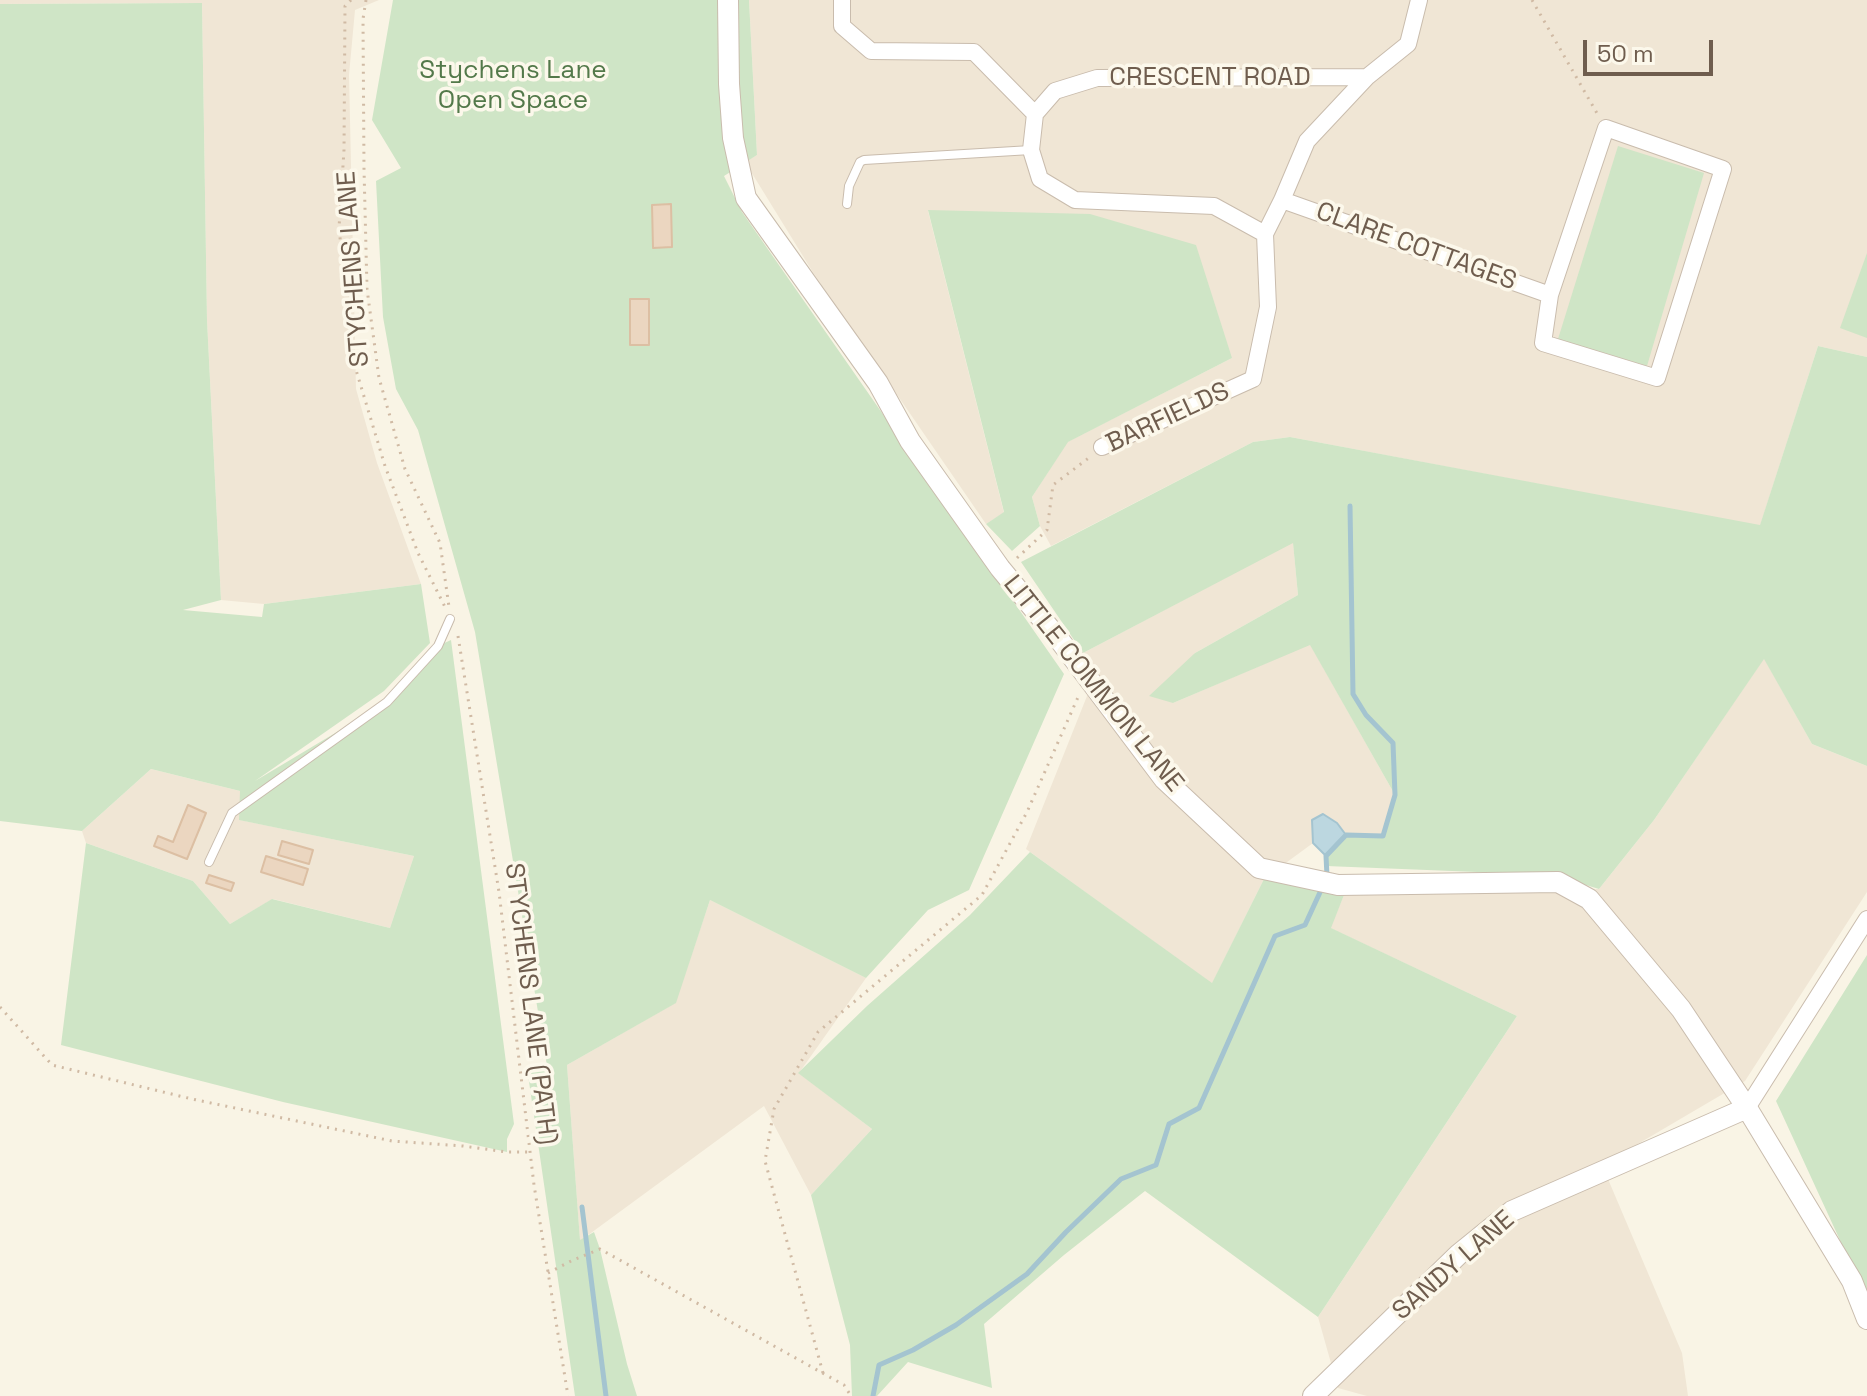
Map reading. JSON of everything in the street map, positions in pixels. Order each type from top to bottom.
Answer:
[{"type":"street","name":"LITTLE COMMON LANE","points":[[728,0],[733,138],[746,198],[878,383],[910,441],[1000,568],[1164,779],[1259,868],[1338,885],[1558,882],[1589,899],[1681,1009],[1747,1108],[1852,1281],[1867,1319]]},
{"type":"street","points":[[842,0],[842,26],[871,51],[974,52],[1035,114],[1031,150],[1040,179],[1075,200],[1214,206],[1265,234]]},
{"type":"street","name":"BARFIELDS","points":[[1102,447],[1253,379],[1268,307],[1265,234],[1307,141],[1367,77],[1408,44],[1419,0]]},
{"type":"street","name":"CRESCENT ROAD","points":[[1035,114],[1055,91],[1097,78],[1367,77]]},
{"type":"street","name":"CLARE COTTAGES","points":[[1606,128],[1723,169],[1657,378],[1543,343],[1550,295],[1606,128]]},
{"type":"street","name":"CLARE COTTAGES","points":[[1282,200],[1550,295]]},
{"type":"street","points":[[1747,1108],[1867,919]]},
{"type":"street","name":"SANDY LANE","points":[[1313,1396],[1459,1254],[1512,1211],[1747,1108]]},
{"type":"lane","points":[[847,204],[849,186],[860,162],[864,160],[1031,150]]},
{"type":"lane","points":[[209,862],[232,813],[387,702],[438,646],[450,619]]},
{"type":"path","points":[[351,0],[345,6],[344,150],[339,228],[353,360],[390,481],[418,553],[450,619]]},
{"type":"path","name":"STYCHENS LANE","points":[[366,0],[363,19],[367,289],[379,378],[405,469],[440,543],[450,619]]},
{"type":"path","points":[[1532,0],[1606,128]]},
{"type":"path","name":"BARFIELDS","points":[[1000,568],[1018,557],[1047,530],[1053,485],[1102,447]]},
{"type":"path","name":"STYCHENS LANE (PATH)","points":[[450,619],[458,635],[499,892],[534,1185],[568,1396]]},
{"type":"path","points":[[823,1373],[765,1161],[774,1109],[818,1032],[982,895],[1027,812],[1087,677]]},
{"type":"path","points":[[0,1007],[52,1065],[192,1099],[392,1141],[530,1152]]},
{"type":"path","points":[[548,1273],[600,1249],[844,1385],[851,1396]]},
{"type":"shaded area","points":[[0,0],[379,0],[355,10],[349,75],[356,389],[377,463],[421,584],[264,604],[221,600],[207,320],[202,3],[0,4]]},
{"type":"shaded area","points":[[749,0],[1867,0],[1867,357],[1818,346],[1760,526],[1290,437],[1253,442],[1051,546],[1040,526],[1032,497],[1067,442],[1232,358],[928,211],[1004,513],[986,524],[814,274],[745,162],[757,155]]},
{"type":"shaded area","points":[[1293,542],[1298,595],[1195,653],[1173,703],[1310,644],[1395,795],[1383,836],[1346,835],[1337,823],[1312,820],[1313,843],[1264,879],[1212,984],[1026,849],[1087,696],[1083,653]]},
{"type":"shaded area","points":[[1764,658],[1812,744],[1867,766],[1867,892],[1745,1081],[1602,1165],[1682,1353],[1688,1396],[1367,1396],[1338,1388],[1318,1317],[1517,1016],[1330,928],[1344,895],[1599,889],[1654,820]]},
{"type":"shaded area","points":[[151,769],[240,791],[240,820],[414,856],[390,928],[273,899],[230,924],[193,881],[86,843],[82,831]]},
{"type":"shaded area","points":[[710,900],[866,978],[799,1073],[872,1129],[811,1195],[764,1106],[580,1241],[567,1065],[675,1003]]},
{"type":"green space","name":"Stychens Lane Open Space","points":[[393,0],[749,0],[757,155],[724,176],[742,212],[1064,674],[969,890],[928,910],[866,978],[710,900],[676,1003],[567,1065],[580,1240],[594,1232],[637,1396],[575,1396],[527,1068],[547,1066],[475,632],[418,430],[396,389],[383,317],[376,181],[401,168],[372,120]],"holes":[[[630,299],[649,300],[649,345],[630,344]]]},
{"type":"green space","points":[[202,3],[207,320],[221,600],[183,610],[262,617],[264,604],[421,584],[430,643],[384,691],[255,781],[387,702],[438,646],[451,640],[514,1124],[507,1139],[507,1152],[283,1102],[61,1045],[86,843],[193,881],[230,924],[272,899],[390,928],[414,856],[239,820],[240,791],[151,769],[82,831],[0,821],[0,4]]},
{"type":"green space","points":[[1618,146],[1704,173],[1647,366],[1558,339]]},
{"type":"green space","points":[[928,210],[1090,214],[1196,245],[1232,358],[1068,442],[1032,497],[1040,526],[1012,551],[986,524],[1004,512]]},
{"type":"green space","points":[[1867,253],[1867,338],[1840,328]]},
{"type":"green space","points":[[1818,346],[1867,357],[1867,766],[1812,744],[1764,659],[1654,820],[1599,889],[1553,875],[1326,866],[1326,856],[1346,835],[1383,836],[1395,795],[1310,645],[1173,703],[1149,696],[1195,653],[1298,595],[1293,543],[1083,653],[1021,562],[1253,442],[1290,437],[1760,525]]},
{"type":"green space","points":[[1030,852],[1212,983],[1264,879],[1344,895],[1331,928],[1517,1016],[1318,1317],[1145,1191],[984,1324],[992,1388],[908,1362],[877,1396],[852,1396],[850,1345],[811,1195],[872,1129],[798,1073],[867,1006],[970,915]]},
{"type":"green space","points":[[1867,955],[1867,1299],[1776,1101]]},
{"type":"water","points":[[1323,814],[1337,823],[1346,835],[1326,856],[1313,843],[1312,820]]},
{"type":"building","points":[[671,204],[672,247],[653,248],[652,205]]},
{"type":"building","points":[[630,299],[649,299],[649,345],[630,345]]},
{"type":"building","points":[[188,805],[206,813],[187,859],[154,846],[158,836],[173,842]]},
{"type":"building","points":[[282,841],[313,850],[309,864],[278,855]]},
{"type":"building","points":[[266,856],[308,869],[303,885],[261,872]]},
{"type":"building","points":[[209,875],[234,883],[231,891],[206,883]]},
{"type":"waterway","points":[[1327,876],[1326,856],[1346,835],[1383,836],[1395,795],[1393,743],[1366,715],[1353,694],[1350,506]]},
{"type":"waterway","points":[[873,1396],[879,1365],[956,1325],[1027,1274],[1121,1179],[1156,1165],[1169,1124],[1199,1108],[1275,936],[1305,925],[1322,888]]},
{"type":"waterway","points":[[582,1207],[606,1396]]}]
